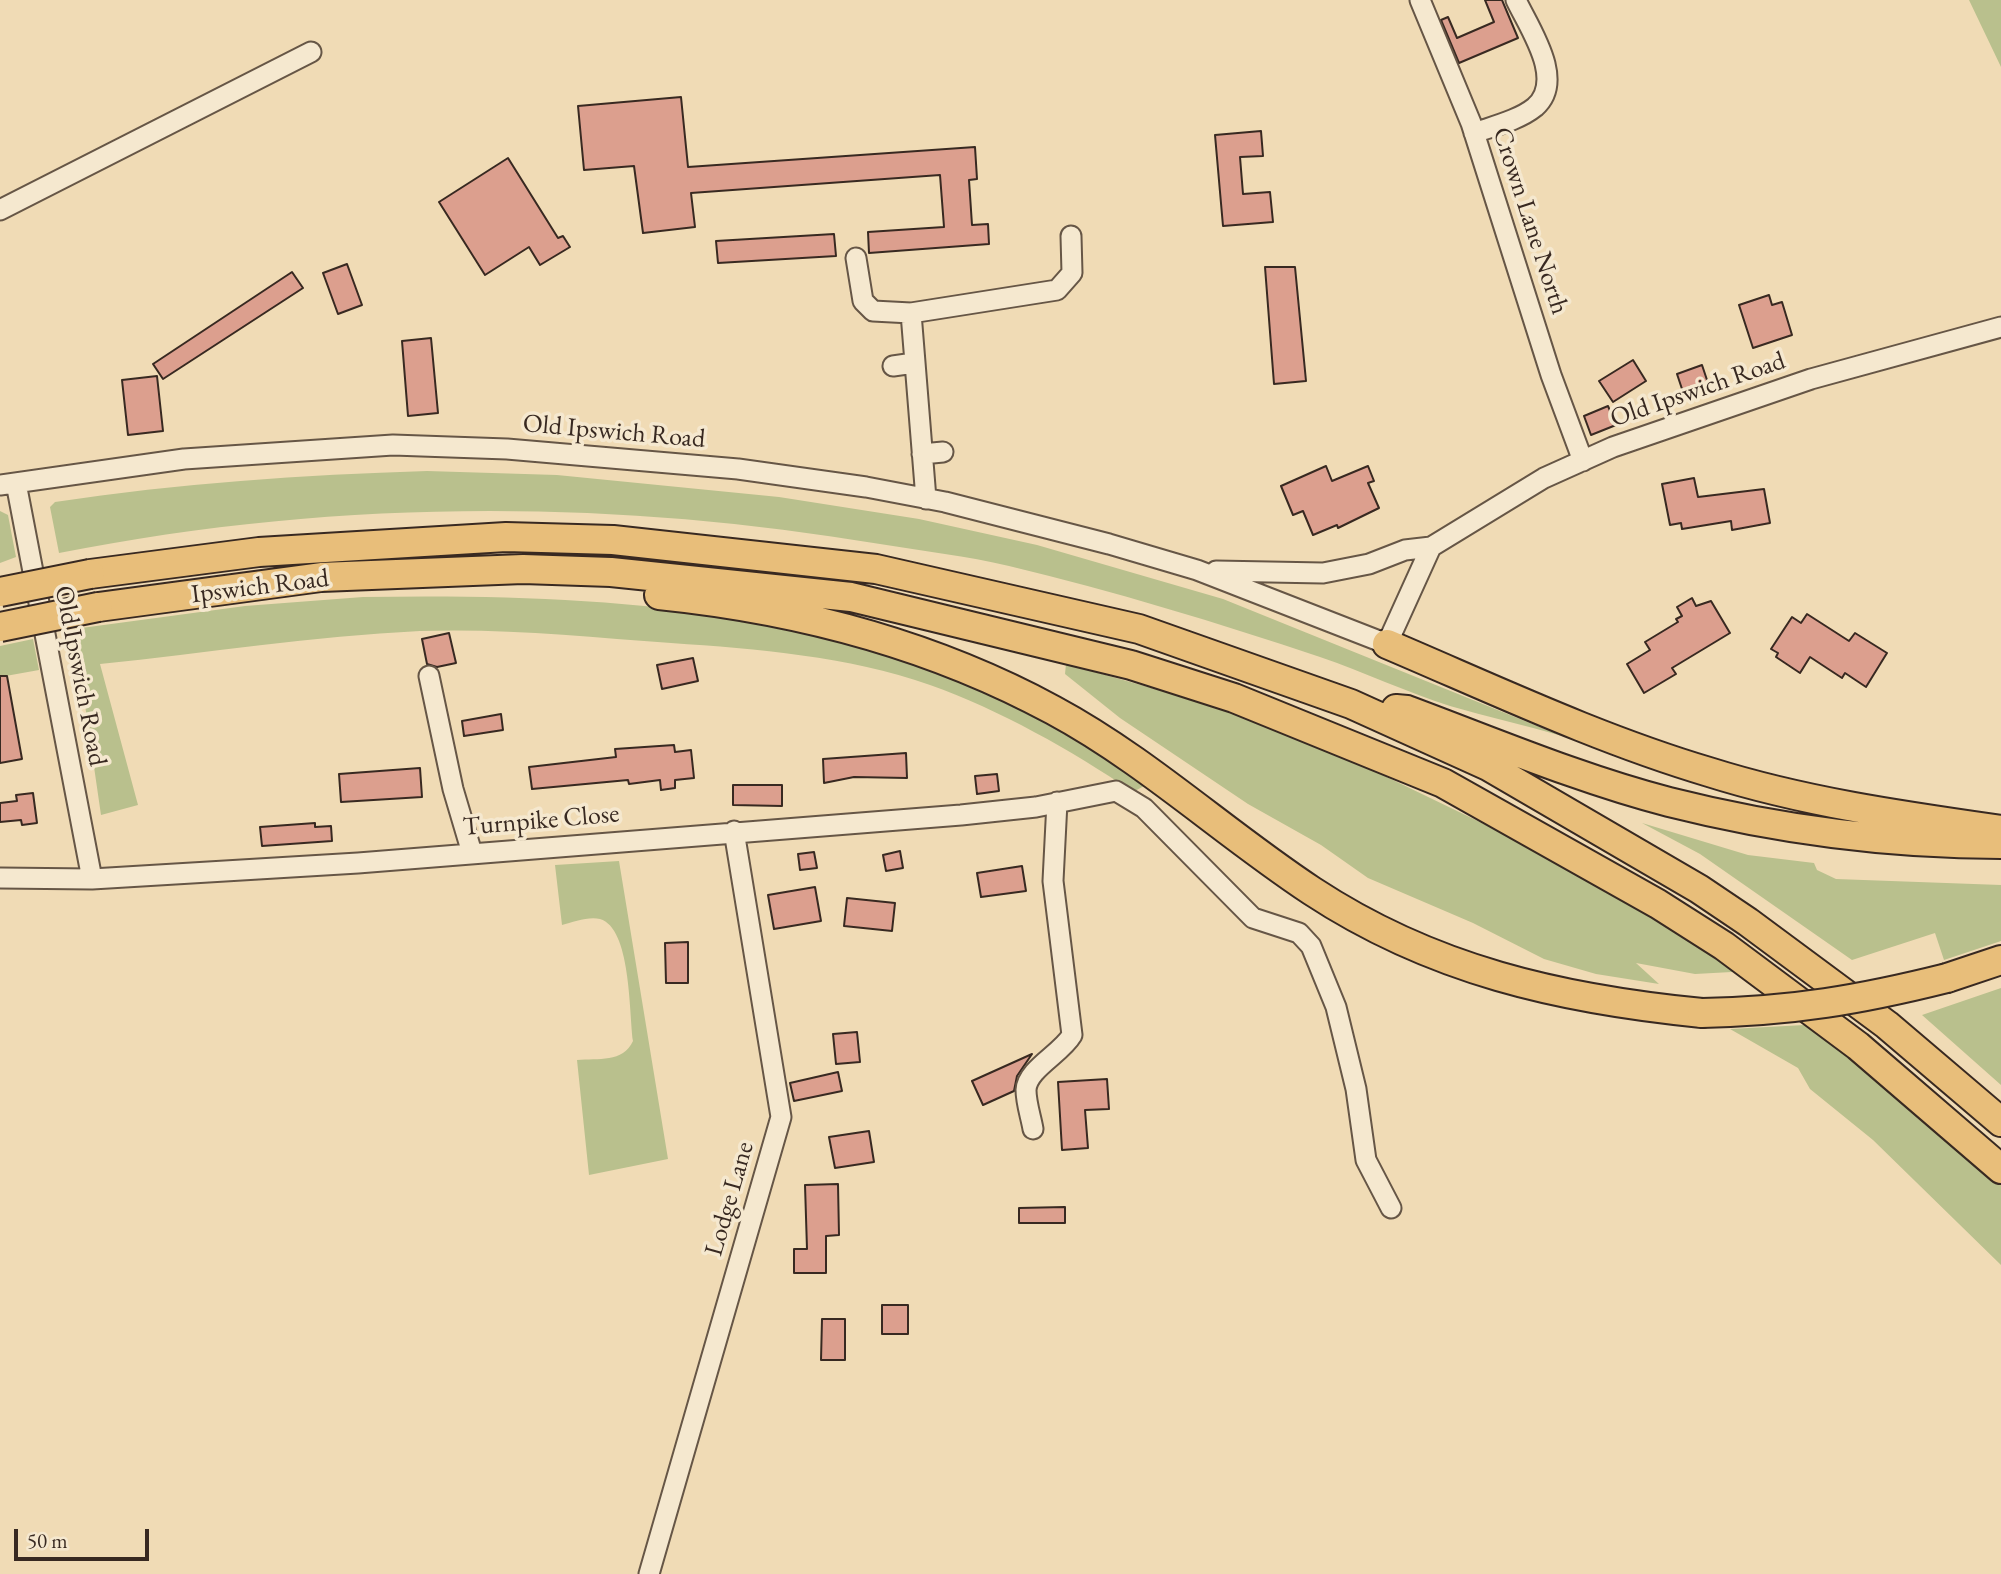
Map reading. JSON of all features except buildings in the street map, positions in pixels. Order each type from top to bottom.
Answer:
[{"type":"highway","name":"Ipswich Road","points":[[0,592],[90,574],[259,552],[506,537],[613,540],[876,569],[1139,629],[1352,704]]},
{"type":"highway","name":"Ipswich Road","points":[[0,627],[98,607],[321,577],[523,569],[611,572],[851,597],[1132,665],[1247,703],[1443,783],[1658,904],[1724,946],[1848,1038],[1911,1089],[2001,1169]]},
{"type":"highway","points":[[523,569],[580,587],[665,596],[782,614],[833,625],[936,656],[1055,712],[1157,778],[1314,892],[1424,950],[1465,967],[1549,992],[1622,1005],[1702,1013],[1833,1004],[1947,978],[2001,960]]},
{"type":"highway","points":[[1387,644],[1625,744],[1710,773],[1855,809],[2001,830]]},
{"type":"highway","points":[[1352,704],[1407,710],[1668,802],[1803,830],[1960,844],[2001,844]]},
{"type":"highway","points":[[1352,704],[1488,766],[1699,889],[1843,991],[1935,1064],[2001,1122]]},
{"type":"street","name":"Crown Lane North","points":[[1420,0],[1474,133],[1551,374],[1583,461]]},
{"type":"street","points":[[1474,133],[1534,107],[1541,100],[1548,81],[1544,60],[1516,0]]},
{"type":"street","points":[[0,209],[311,52]]},
{"type":"street","points":[[856,258],[863,301],[873,311],[911,313],[1058,290],[1072,273],[1071,236]]},
{"type":"street","points":[[911,313],[926,499]]},
{"type":"street","name":"Old Ipswich Road","points":[[1198,570],[1308,574],[1340,571],[1382,560],[1405,550],[1431,547],[1533,485],[1614,447],[1811,379],[2001,327]]},
{"type":"street","points":[[893,366],[914,363]]},
{"type":"street","name":"Old Ipswich Road","points":[[92,879],[8,484],[184,459],[393,445],[643,459],[866,487],[1029,522],[1198,570],[1387,644]]},
{"type":"street","points":[[922,454],[943,452]]},
{"type":"street","points":[[1387,644],[1431,547]]},
{"type":"street","points":[[429,676],[453,789],[472,853]]},
{"type":"street","name":"Turnpike Close","points":[[0,878],[92,879],[961,815],[1036,807],[1084,795],[1116,791],[1144,808],[1253,918],[1299,933],[1311,946],[1339,1019],[1356,1089],[1366,1160],[1391,1208]]},
{"type":"street","points":[[1032,1129],[1026,1088],[1039,1066],[1056,1056],[1072,1035],[1053,881],[1057,802]]},
{"type":"street","name":"Lodge Lane","points":[[649,1574],[782,1117],[734,831]]},
{"type":"green space","points":[[1969,0],[2001,0],[2001,67]]},
{"type":"green space","points":[[427,471],[557,475],[779,497],[919,519],[1037,545],[1223,599],[1562,736],[1450,706],[1320,657],[1204,620],[1048,576],[961,556],[778,529],[675,518],[572,512],[469,511],[366,514],[263,522],[161,535],[59,553],[50,507],[55,502],[194,485]]},
{"type":"green space","points":[[0,511],[8,515],[16,557],[0,563]]},
{"type":"green space","points":[[363,597],[601,602],[696,612],[834,637],[870,646],[988,693],[1052,727],[1144,786],[1133,792],[1060,746],[983,706],[930,685],[867,667],[802,655],[704,645],[451,630],[380,633],[100,664],[138,805],[101,815],[74,629],[245,606]]},
{"type":"green space","points":[[33,639],[39,670],[0,677],[0,646]]},
{"type":"green space","points":[[1066,664],[1273,722],[1664,911],[1750,971],[1695,974],[1636,963],[1659,984],[1596,974],[1544,959],[1473,923],[1368,878],[1321,845],[1248,804],[1120,718],[1065,674]]},
{"type":"green space","points":[[1642,823],[1748,855],[1814,863],[1817,870],[1836,879],[2001,885],[2001,941],[1944,960],[1935,933],[1852,960],[1700,854]]},
{"type":"green space","points":[[619,861],[668,1159],[589,1175],[577,1060],[616,1056],[629,1048],[633,1041],[627,972],[618,938],[610,926],[596,918],[562,925],[555,865]]},
{"type":"green space","points":[[2001,988],[2001,1085],[1922,1015]]},
{"type":"green space","points":[[1823,1024],[2001,1183],[2001,1265],[1873,1140],[1810,1089],[1798,1068],[1730,1029]]}]
